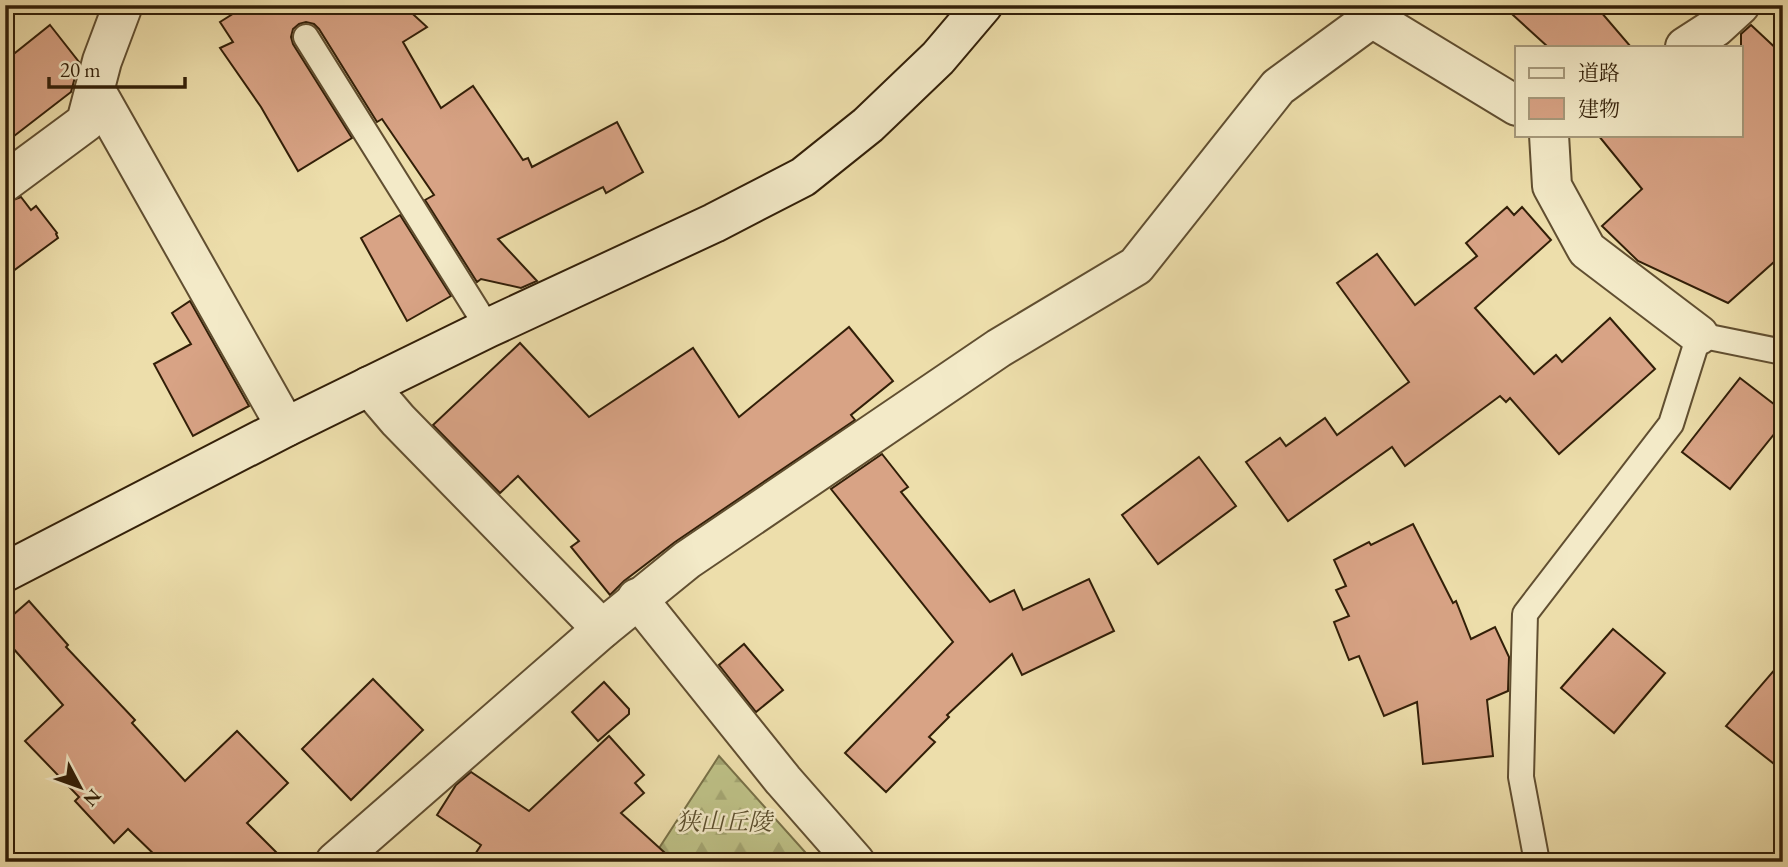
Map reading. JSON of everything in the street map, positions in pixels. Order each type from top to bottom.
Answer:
[{"type":"street","points":[[5,182],[86,122],[102,61],[123,5]]},
{"type":"street","points":[[5,572],[286,427],[488,328],[714,223],[803,177],[868,125],[938,58],[983,5]]},
{"type":"street","points":[[1686,46],[1740,5]]},
{"type":"street","points":[[335,862],[637,598],[687,560],[999,348],[1136,266],[1278,87],[1370,12],[1515,105]]},
{"type":"street","points":[[95,89],[286,427]]},
{"type":"street","points":[[1551,136],[1552,187],[1587,250],[1699,335]]},
{"type":"street","points":[[369,386],[398,420],[602,629]]},
{"type":"street","points":[[637,598],[783,780],[855,862]]},
{"type":"lane","points":[[306,37],[488,328]]},
{"type":"lane","points":[[1537,862],[1521,777],[1525,614],[1671,424],[1699,335],[1783,352]]},
{"type":"green space","name":"狭山丘陵","points":[[719,756],[814,862],[650,862]]},
{"type":"building","points":[[247,5],[403,5],[427,27],[403,42],[441,108],[473,86],[523,160],[528,158],[532,167],[617,122],[643,172],[606,193],[603,187],[498,239],[537,281],[521,288],[481,279],[477,282],[425,200],[434,195],[382,119],[377,122],[319,29],[306,22],[293,29],[293,44],[352,138],[298,171],[261,107],[220,48],[233,42],[220,22]]},
{"type":"building","points":[[1502,5],[1595,5],[1630,46],[1547,46]]},
{"type":"building","points":[[50,25],[79,62],[71,92],[5,143],[5,61]]},
{"type":"building","points":[[1751,25],[1783,55],[1783,254],[1728,303],[1638,261],[1602,226],[1642,189],[1599,136],[1742,136],[1741,34]]},
{"type":"building","points":[[21,197],[31,210],[36,206],[58,238],[5,277],[5,203]]},
{"type":"building","points":[[1507,207],[1514,215],[1522,207],[1551,240],[1475,308],[1534,374],[1556,355],[1562,362],[1610,318],[1655,369],[1559,454],[1510,398],[1506,402],[1500,396],[1405,466],[1392,447],[1288,521],[1246,462],[1280,438],[1286,446],[1325,418],[1337,435],[1409,382],[1337,283],[1377,254],[1415,305],[1477,256],[1466,243]]},
{"type":"building","points":[[400,215],[451,296],[407,321],[361,238]]},
{"type":"building","points":[[190,301],[249,406],[193,436],[154,364],[191,344],[172,313]]},
{"type":"building","points":[[849,327],[893,381],[851,415],[855,420],[675,542],[610,595],[571,547],[579,541],[518,476],[500,493],[433,425],[520,343],[589,417],[693,348],[739,417]]},
{"type":"building","points":[[1740,378],[1783,411],[1783,423],[1730,489],[1682,452]]},
{"type":"building","points":[[882,454],[908,487],[901,492],[990,602],[1014,590],[1023,610],[1089,579],[1114,631],[1022,675],[1012,654],[947,715],[949,717],[929,737],[935,742],[886,792],[845,753],[953,642],[831,489]]},
{"type":"building","points":[[1199,457],[1236,506],[1158,564],[1122,515]]},
{"type":"building","points":[[1413,524],[1453,603],[1456,601],[1471,639],[1495,627],[1509,657],[1508,691],[1487,700],[1493,756],[1423,764],[1417,702],[1384,716],[1359,656],[1349,660],[1334,622],[1349,616],[1336,590],[1346,586],[1334,560]]},
{"type":"building","points":[[29,601],[68,645],[66,647],[135,720],[132,723],[185,781],[237,731],[288,783],[247,823],[286,862],[162,862],[128,829],[114,843],[75,801],[79,797],[25,741],[63,705],[5,639],[5,622]]},
{"type":"building","points":[[1613,629],[1665,673],[1614,733],[1561,688]]},
{"type":"building","points":[[744,644],[783,690],[756,712],[719,665]]},
{"type":"building","points":[[1783,660],[1783,771],[1726,726]]},
{"type":"building","points":[[373,679],[423,730],[351,800],[302,749]]},
{"type":"building","points":[[604,682],[629,709],[629,714],[598,741],[572,712]]},
{"type":"building","points":[[609,736],[644,775],[635,783],[644,793],[621,813],[675,862],[470,862],[481,845],[437,815],[456,785],[471,772],[529,811]]}]
